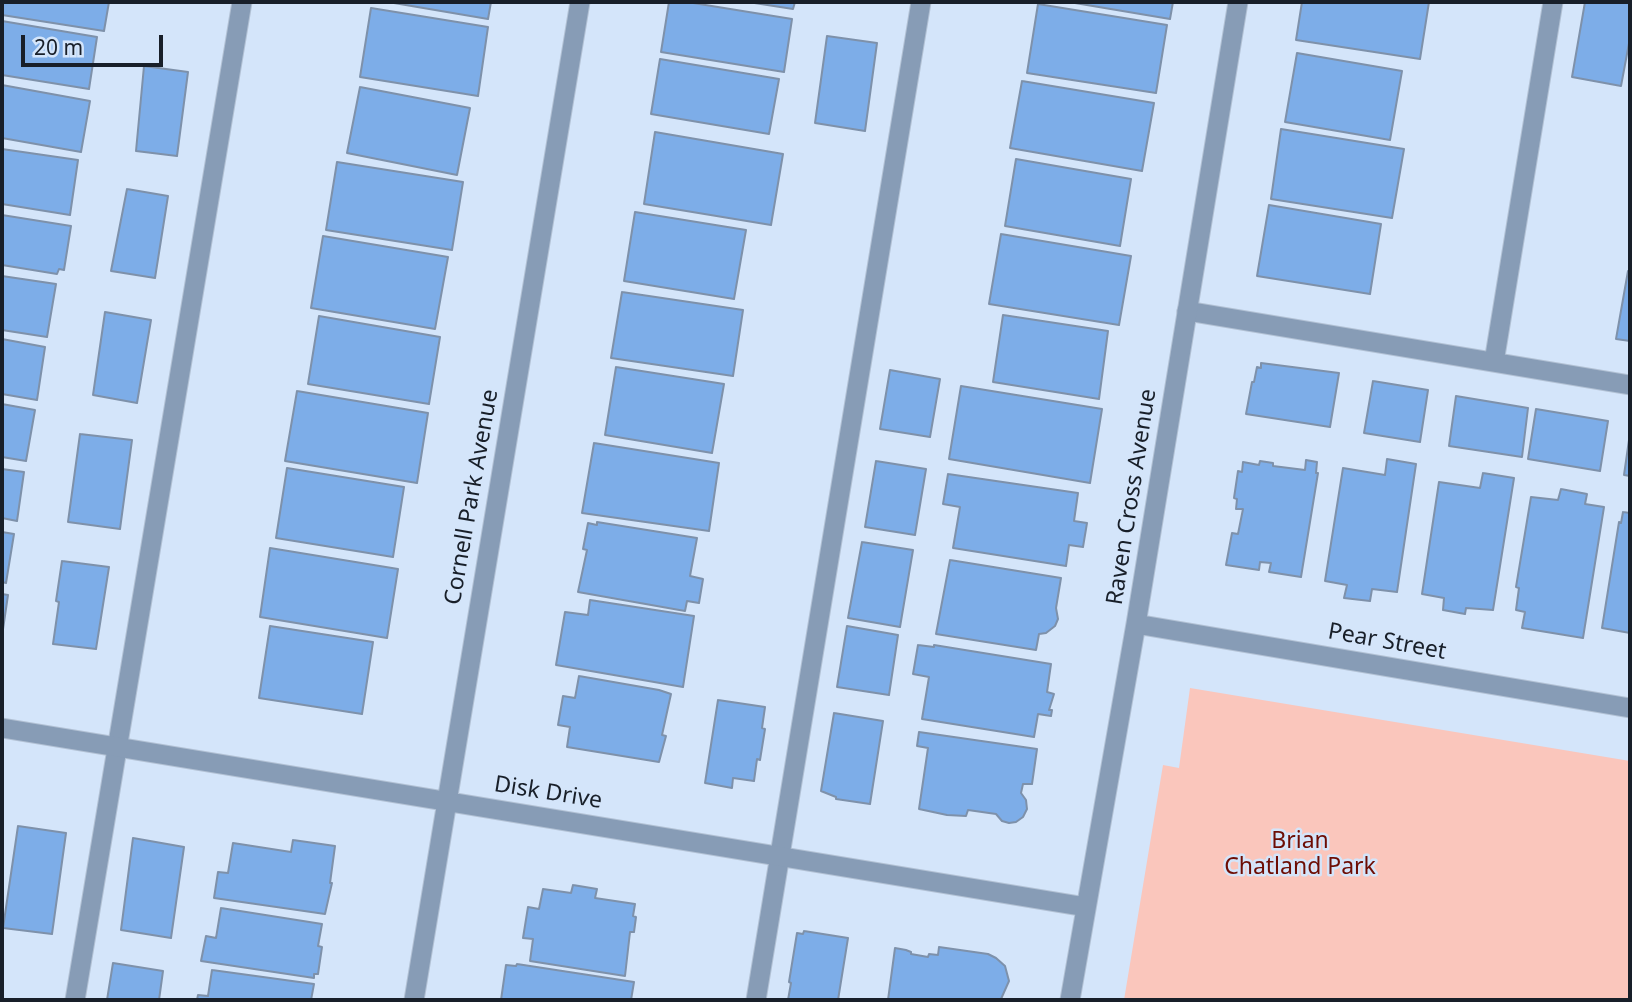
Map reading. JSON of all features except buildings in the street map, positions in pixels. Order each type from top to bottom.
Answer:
[{"type":"street","points":[[75,1000],[242,2]]},
{"type":"street","name":"Cornell Park Avenue","points":[[414,1000],[580,2]]},
{"type":"street","points":[[755,1000],[922,2]]},
{"type":"street","name":"Raven Cross Avenue","points":[[1070,1000],[1136,624],[1238,2]]},
{"type":"street","points":[[1494,362],[1553,2]]},
{"type":"street","points":[[1187,311],[1630,385]]},
{"type":"street","name":"Pear Street","points":[[1136,624],[1630,708]]},
{"type":"street","name":"Disk Drive","points":[[2,728],[1086,907]]},
{"type":"green space","name":"Brian Chatland Park","points":[[1190,688],[1630,761],[1630,1000],[1124,1000],[1163,765],[1179,768]]}]
